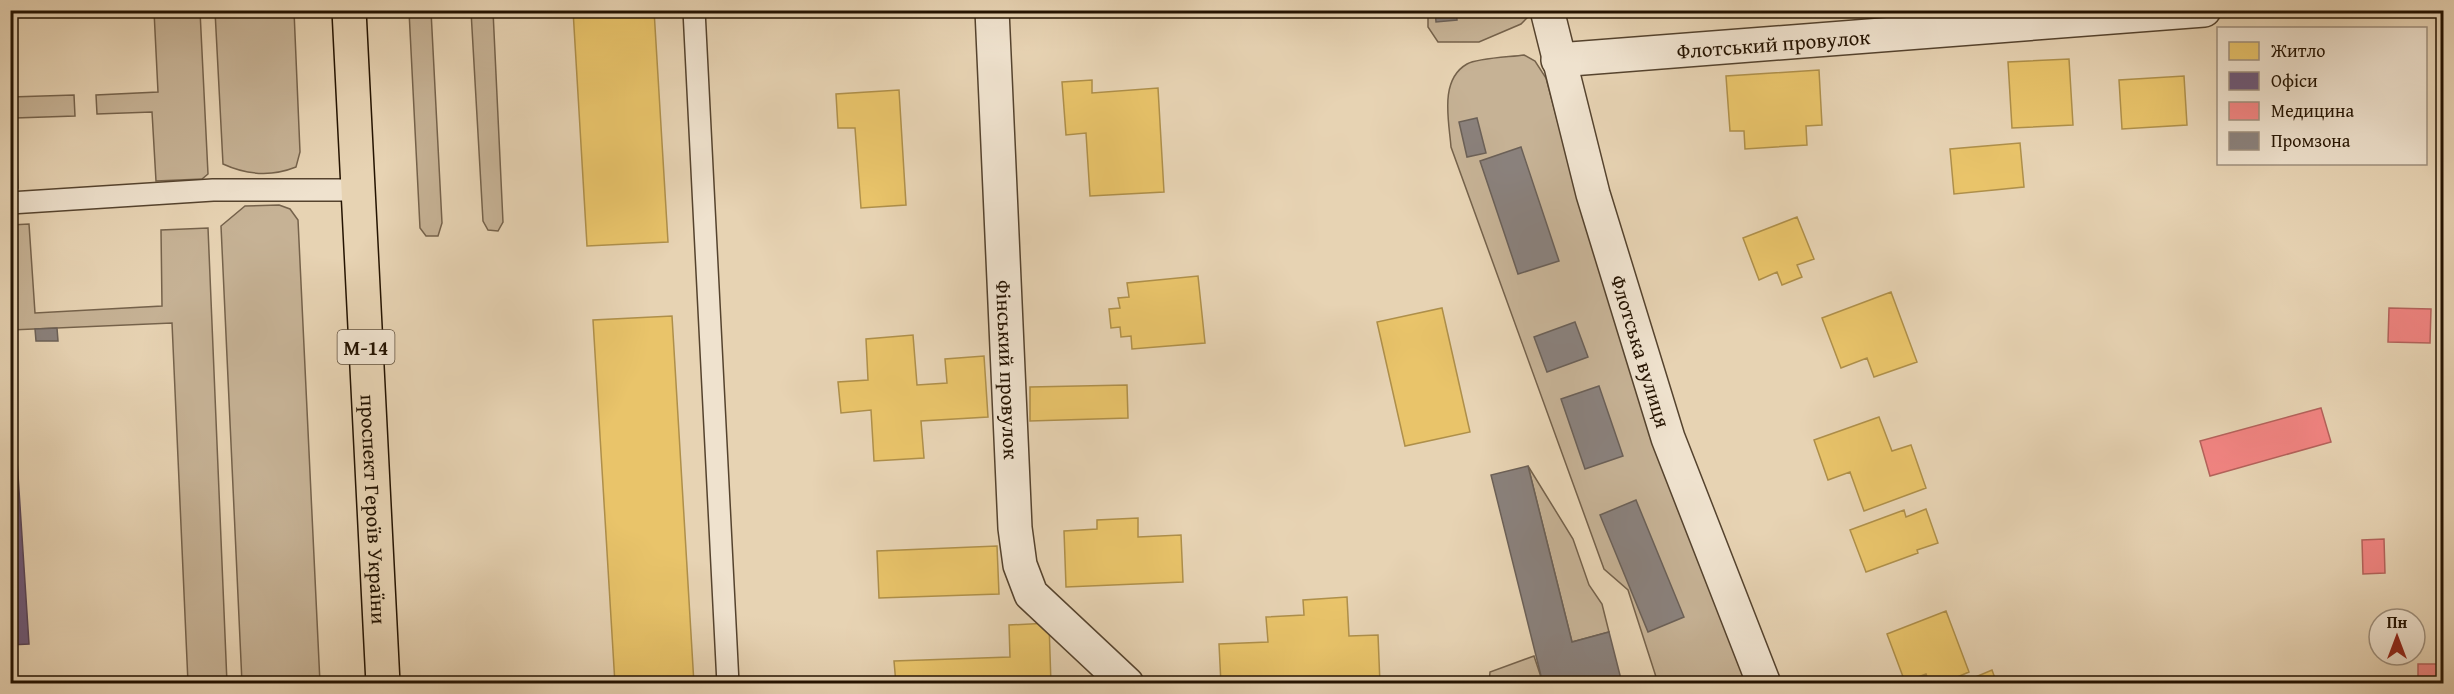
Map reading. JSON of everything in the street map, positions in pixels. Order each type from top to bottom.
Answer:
[{"type":"highway","name":"проспект Героїв України","points":[[349,10],[383,684]]},
{"type":"street","name":"Фінський провулок","points":[[992,10],[1016,528],[1020,565],[1031,594],[1127,684]]},
{"type":"street","name":"Флотська вулиця","points":[[1547,10],[1593,194],[1668,438],[1764,684]]},
{"type":"street","name":"Флотський провулок","points":[[1558,60],[2204,10]]},
{"type":"lane","points":[[694,10],[728,684]]},
{"type":"lane","points":[[10,203],[213,190],[358,190]]},
{"type":"shaded area","points":[[154,11],[200,11],[208,174],[202,179],[156,181],[152,112],[97,114],[96,95],[158,92]]},
{"type":"shaded area","points":[[215,11],[294,11],[300,152],[296,167],[277,172],[259,173],[241,171],[223,164]]},
{"type":"shaded area","points":[[409,11],[431,11],[442,223],[438,236],[426,236],[420,228]]},
{"type":"shaded area","points":[[471,11],[493,11],[503,222],[498,231],[488,230],[483,221]]},
{"type":"shaded area","points":[[1428,11],[1529,11],[1528,17],[1521,24],[1479,42],[1438,42],[1428,27]]},
{"type":"shaded area","points":[[1524,55],[1535,61],[1546,78],[1573,179],[1747,683],[1658,683],[1628,590],[1604,569],[1451,147],[1448,114],[1449,90],[1458,71],[1467,64],[1479,60]]},
{"type":"shaded area","points":[[74,95],[75,116],[15,118],[18,188],[11,188],[11,97]]},
{"type":"shaded area","points":[[279,205],[290,209],[298,220],[320,683],[242,683],[221,226],[245,206]]},
{"type":"shaded area","points":[[29,224],[35,313],[162,306],[161,230],[208,228],[227,683],[188,683],[172,323],[11,330],[11,225]]},
{"type":"shaded area","points":[[1528,466],[1573,539],[1589,585],[1602,604],[1609,632],[1572,642]]},
{"type":"shaded area","points":[[1534,656],[1543,683],[1489,683],[1490,672]]},
{"type":"building: Житло","points":[[573,10],[654,10],[668,242],[587,246]]},
{"type":"building: Житло","points":[[2069,59],[2073,125],[2012,128],[2008,62]]},
{"type":"building: Житло","points":[[1819,70],[1822,125],[1806,126],[1807,145],[1745,149],[1744,131],[1730,131],[1726,76]]},
{"type":"building: Житло","points":[[2184,76],[2187,125],[2122,129],[2119,80]]},
{"type":"building: Житло","points":[[1092,80],[1092,93],[1158,88],[1164,192],[1090,196],[1086,133],[1066,135],[1062,82]]},
{"type":"building: Житло","points":[[899,90],[906,205],[861,208],[855,128],[838,128],[836,94]]},
{"type":"building: Житло","points":[[2020,143],[2024,187],[1954,194],[1950,149]]},
{"type":"building: Житло","points":[[1797,217],[1814,259],[1797,265],[1802,277],[1782,285],[1777,272],[1759,280],[1743,238]]},
{"type":"building: Житло","points":[[1198,276],[1205,343],[1132,349],[1131,336],[1121,337],[1120,327],[1111,328],[1109,309],[1120,308],[1118,298],[1129,297],[1127,283]]},
{"type":"building: Житло","points":[[1891,292],[1917,362],[1874,377],[1867,358],[1841,368],[1822,318]]},
{"type":"building: Житло","points":[[1442,308],[1470,432],[1405,446],[1377,322]]},
{"type":"building: Житло","points":[[672,316],[694,684],[615,684],[593,320]]},
{"type":"building: Житло","points":[[913,335],[917,385],[947,383],[945,359],[984,356],[988,417],[921,421],[924,458],[874,461],[871,410],[841,413],[838,382],[868,380],[866,339]]},
{"type":"building: Житло","points":[[1127,385],[1128,418],[1030,421],[1030,387]]},
{"type":"building: Житло","points":[[1879,417],[1892,451],[1911,445],[1926,488],[1864,511],[1850,472],[1828,480],[1814,440]]},
{"type":"building: Житло","points":[[1926,509],[1938,543],[1917,550],[1918,553],[1866,572],[1850,530],[1904,510],[1906,517]]},
{"type":"building: Житло","points":[[1138,518],[1138,537],[1181,535],[1183,582],[1066,587],[1064,531],[1097,529],[1097,520]]},
{"type":"building: Житло","points":[[997,546],[999,594],[879,598],[877,551]]},
{"type":"building: Житло","points":[[1347,597],[1349,636],[1378,635],[1380,684],[1221,684],[1219,644],[1268,642],[1266,617],[1304,615],[1303,600]]},
{"type":"building: Житло","points":[[1946,611],[1969,672],[1941,684],[1930,684],[1926,674],[1905,682],[1887,634]]},
{"type":"building: Житло","points":[[1049,623],[1051,684],[896,684],[894,661],[1010,657],[1009,625]]},
{"type":"building: Житло","points":[[1992,670],[1997,684],[1959,684]]},
{"type":"building: Офіси","points":[[10,352],[29,644],[10,645]]},
{"type":"building: Медицина","points":[[2389,308],[2431,309],[2430,343],[2388,342]]},
{"type":"building: Медицина","points":[[2321,408],[2331,442],[2210,476],[2200,441]]},
{"type":"building: Медицина","points":[[2384,539],[2385,573],[2363,574],[2362,540]]},
{"type":"building: Медицина","points":[[2439,664],[2439,684],[2418,684],[2418,667]]},
{"type":"building: Промзона","points":[[1318,10],[1379,10],[1380,14],[1318,16]]},
{"type":"building: Промзона","points":[[1435,10],[1456,10],[1457,20],[1436,22]]},
{"type":"building: Промзона","points":[[1477,118],[1486,153],[1467,157],[1459,122]]},
{"type":"building: Промзона","points":[[1521,147],[1559,261],[1518,274],[1480,161]]},
{"type":"building: Промзона","points":[[1575,322],[1588,357],[1547,372],[1534,337]]},
{"type":"building: Промзона","points":[[57,328],[58,341],[36,341],[35,329]]},
{"type":"building: Промзона","points":[[1599,386],[1623,456],[1585,469],[1561,399]]},
{"type":"building: Промзона","points":[[1528,466],[1572,642],[1609,632],[1622,683],[1543,684],[1491,475]]},
{"type":"building: Промзона","points":[[1636,500],[1684,617],[1648,632],[1600,515]]}]
